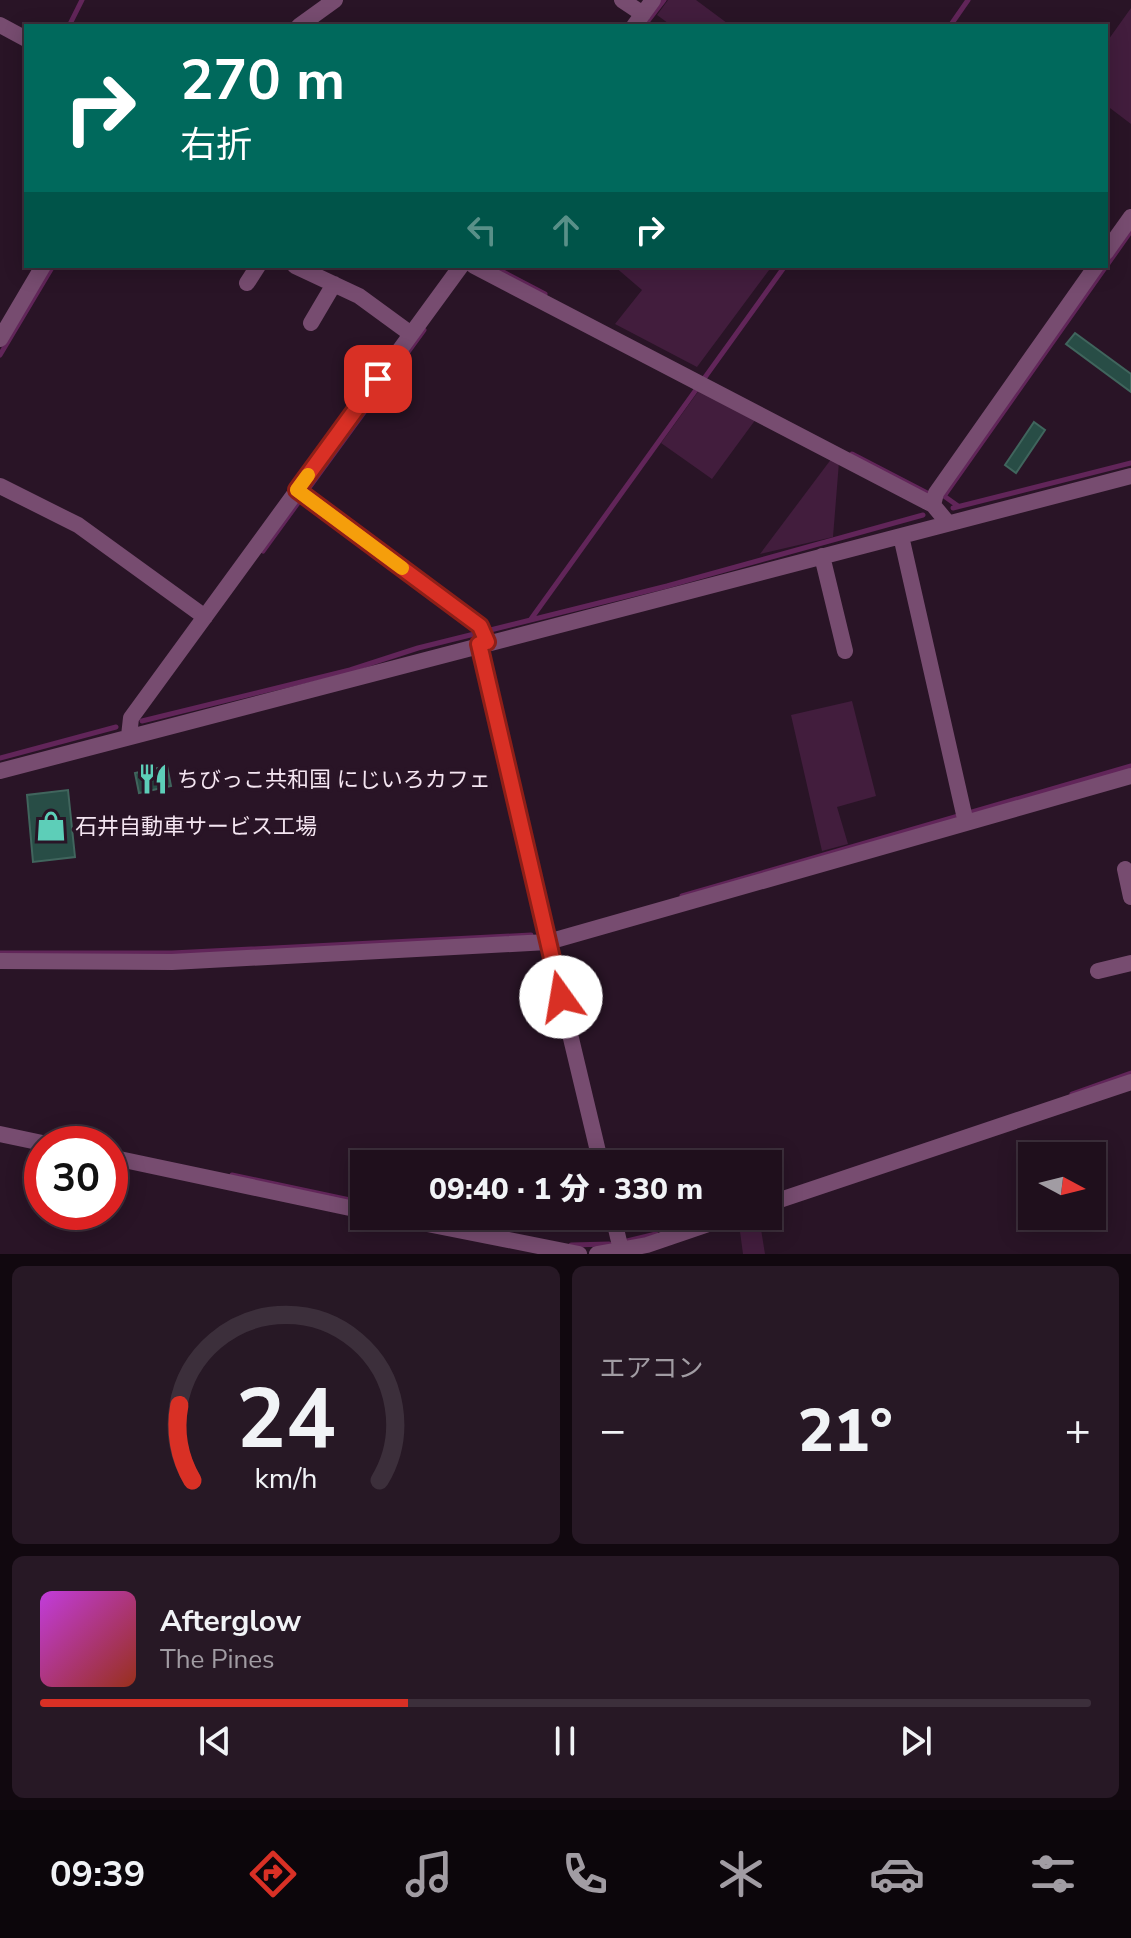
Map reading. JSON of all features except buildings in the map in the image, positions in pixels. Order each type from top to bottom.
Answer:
[{"type":"street","points":[[302,24],[335,0]]},
{"type":"street","points":[[622,0],[639,20],[653,0]]},
{"type":"street","points":[[0,25],[24,38]]},
{"type":"street","points":[[1108,249],[1131,217]]},
{"type":"street","points":[[0,339],[42,268]]},
{"type":"street","points":[[247,283],[257,268]]},
{"type":"street","points":[[299,268],[359,296],[411,334]]},
{"type":"street","points":[[129,736],[131,718],[460,268]]},
{"type":"street","points":[[478,268],[934,499],[948,523]]},
{"type":"street","points":[[934,499],[1095,268]]},
{"type":"street","points":[[311,323],[334,284]]},
{"type":"street","points":[[0,771],[1131,476]]},
{"type":"street","points":[[0,486],[78,525],[205,617]]},
{"type":"street","points":[[297,490],[480,626],[548,942],[598,1150]]},
{"type":"street","points":[[901,536],[965,817]]},
{"type":"street","points":[[822,556],[845,651]]},
{"type":"street","points":[[0,961],[172,962],[548,942],[965,817],[1131,776]]},
{"type":"street","points":[[1125,869],[1131,897]]},
{"type":"street","points":[[1098,971],[1131,963]]},
{"type":"street","points":[[782,1199],[1131,1082]]},
{"type":"street","points":[[0,1134],[24,1139]]},
{"type":"street","points":[[128,1161],[350,1208]]},
{"type":"street","points":[[458,1230],[579,1254]]},
{"type":"street","points":[[616,1230],[620,1245]]},
{"type":"street","points":[[597,1254],[678,1230]]},
{"type":"shaded area","points":[[668,0],[696,0],[728,24],[669,24],[657,15]]},
{"type":"shaded area","points":[[1131,8],[1131,124],[1108,107],[1108,40]]},
{"type":"shaded area","points":[[616,268],[771,268],[697,367],[615,324],[642,290]]},
{"type":"shaded area","points":[[700,389],[756,419],[712,479],[661,443]]},
{"type":"shaded area","points":[[832,458],[839,462],[833,537],[760,554]]},
{"type":"shaded area","points":[[852,701],[876,796],[837,807],[848,844],[822,851],[791,715]]},
{"type":"shaded area","points":[[740,1230],[761,1230],[765,1254],[743,1254]]},
{"type":"waterway","points":[[70,24],[82,0]]},
{"type":"waterway","points":[[646,24],[664,0]]},
{"type":"waterway","points":[[951,24],[968,0]]},
{"type":"waterway","points":[[1108,264],[1131,231]]},
{"type":"waterway","points":[[0,355],[52,268]]},
{"type":"waterway","points":[[496,268],[545,294]]},
{"type":"waterway","points":[[531,619],[784,268]]},
{"type":"waterway","points":[[958,506],[944,496],[1105,268]]},
{"type":"waterway","points":[[263,551],[424,330]]},
{"type":"waterway","points":[[852,454],[931,495],[944,496]]},
{"type":"waterway","points":[[953,508],[1131,463]]},
{"type":"waterway","points":[[142,721],[350,670],[418,648],[667,586],[923,515]]},
{"type":"waterway","points":[[0,758],[116,727]]},
{"type":"waterway","points":[[682,896],[1131,766]]},
{"type":"waterway","points":[[0,953],[172,953],[531,935]]},
{"type":"waterway","points":[[1072,1094],[1131,1073]]},
{"type":"waterway","points":[[232,1175],[350,1200]]},
{"type":"waterway","points":[[627,1241],[656,1234]]},
{"type":"waterway","points":[[571,1245],[609,1244]]},
{"type":"slow traffic","points":[[308,475],[297,490],[402,568]]},
{"type":"place","name":"ちびっこ共和国 にじいろカフェ","points":[[153,779]]},
{"type":"place","name":"石井自動車サービス工場","points":[[51,826]]},
{"type":"route","points":[[378,379],[297,490],[480,626],[487,642],[479,644],[561,997]]}]
